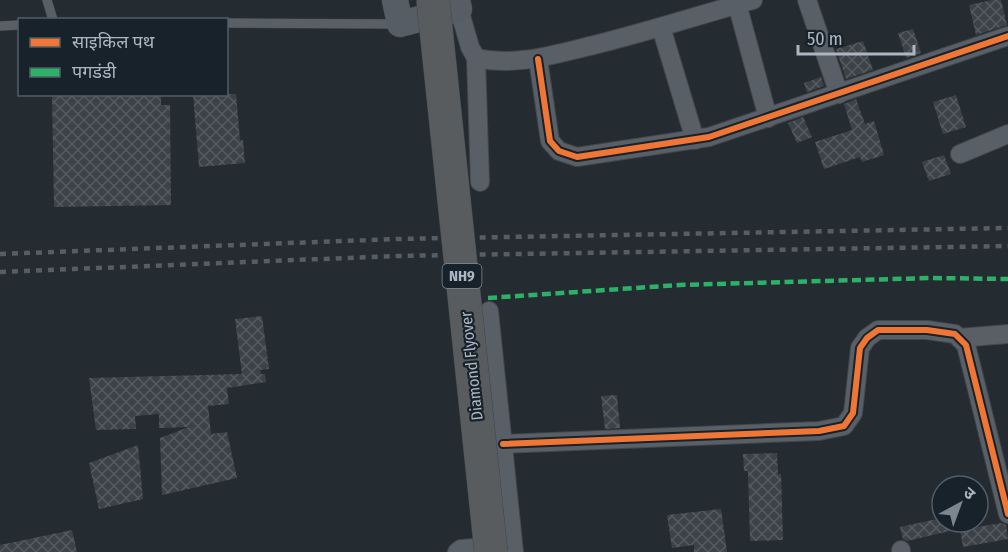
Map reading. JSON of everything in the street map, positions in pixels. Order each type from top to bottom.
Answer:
[{"type":"highway","name":"Diamond Flyover","points":[[450,3],[506,549]]},
{"type":"highway","name":"Diamond Flyover","points":[[403,8],[470,552]]},
{"type":"street","points":[[807,0],[839,94]]},
{"type":"street","points":[[477,58],[492,62],[538,59],[661,27],[742,2],[768,118]]},
{"type":"street","points":[[403,8],[450,3],[477,58],[480,182]]},
{"type":"street","points":[[661,27],[694,140]]},
{"type":"street","points":[[538,59],[550,141],[559,151],[577,157],[709,137],[1008,36]]},
{"type":"street","points":[[960,154],[1008,134]]},
{"type":"street","points":[[457,552],[461,549],[506,549],[503,444],[489,311]]},
{"type":"street","points":[[503,444],[819,430],[843,426],[853,413],[860,348],[867,338],[878,330],[927,330],[955,334],[966,345],[1008,514]]},
{"type":"street","points":[[959,338],[1008,334]]},
{"type":"lane","points":[[47,0],[52,18]]},
{"type":"lane","points":[[228,23],[403,8]]},
{"type":"lane","points":[[0,26],[18,25]]},
{"type":"building","points":[[1001,0],[1007,25],[976,35],[969,5]]},
{"type":"building","points":[[913,29],[921,53],[906,58],[898,33]]},
{"type":"building","points":[[863,41],[873,70],[846,79],[836,49]]},
{"type":"building","points":[[821,77],[824,86],[807,92],[804,83]]},
{"type":"building","points":[[236,94],[240,140],[243,140],[245,163],[199,167],[193,96]]},
{"type":"building","points":[[956,95],[966,127],[943,134],[933,102]]},
{"type":"building","points":[[52,96],[161,96],[161,105],[170,105],[171,205],[54,207]]},
{"type":"building","points":[[856,99],[865,124],[874,121],[884,155],[862,162],[860,157],[824,169],[815,142],[852,130],[844,104]]},
{"type":"building","points":[[803,117],[812,137],[797,143],[788,123]]},
{"type":"building","points":[[944,155],[951,174],[929,181],[922,162]]},
{"type":"building","points":[[262,316],[269,369],[260,370],[261,374],[265,374],[266,382],[227,388],[229,404],[208,406],[211,434],[227,432],[237,478],[162,495],[160,438],[189,427],[159,428],[159,414],[135,416],[136,429],[96,430],[89,378],[242,374],[235,319]]},
{"type":"building","points":[[617,395],[620,428],[605,429],[601,396]]},
{"type":"building","points":[[138,445],[143,499],[99,509],[89,463]]},
{"type":"building","points":[[777,453],[778,474],[781,474],[783,540],[750,541],[748,471],[744,471],[743,454]]},
{"type":"building","points":[[721,509],[727,552],[694,552],[694,545],[672,548],[667,515]]},
{"type":"building","points":[[930,521],[930,534],[937,534],[907,541],[903,539],[900,527]]},
{"type":"building","points":[[1001,523],[1006,525],[1008,539],[963,547],[961,534],[990,534],[990,525]]},
{"type":"building","points":[[72,530],[77,552],[0,552],[0,545]]},
{"type":"railway","points":[[0,254],[396,239],[1008,228]]},
{"type":"railway","points":[[0,272],[395,256],[1008,246]]},
{"type":"marked path","points":[[488,298],[679,285],[932,278],[1008,279]]},
{"type":"cycle path","points":[[538,59],[550,141],[559,151],[577,157],[709,137],[1008,36]]},
{"type":"cycle path","points":[[503,444],[819,431],[844,426],[853,413],[860,348],[867,338],[878,330],[927,330],[955,334],[966,345],[1008,514]]}]
